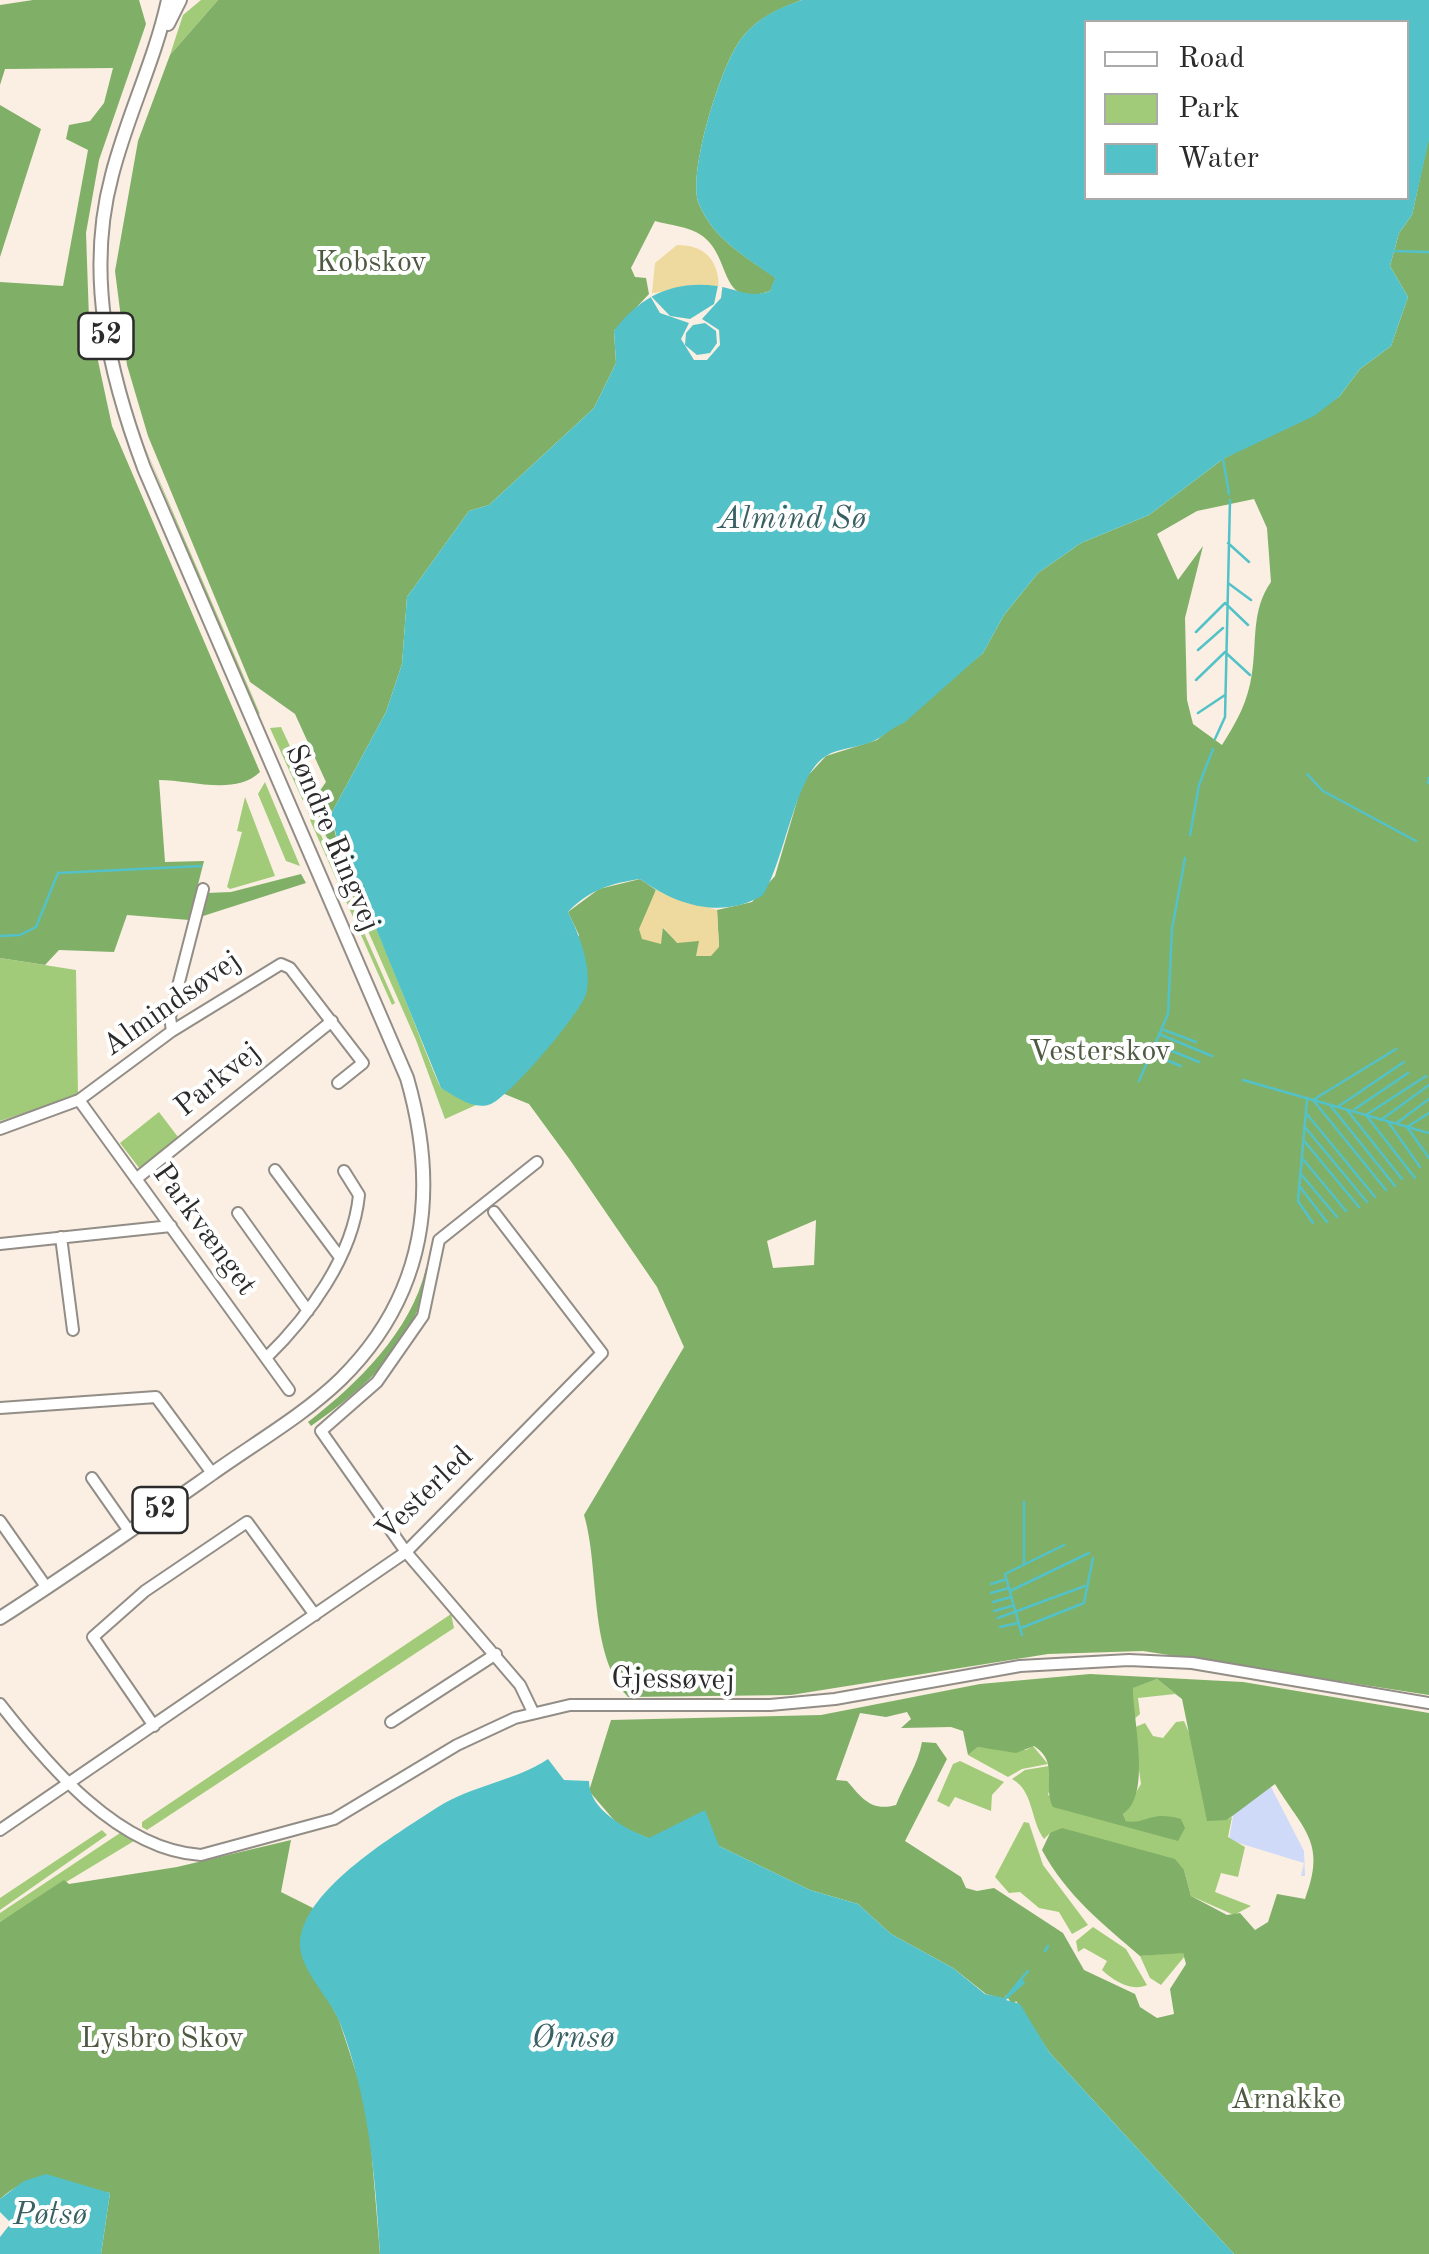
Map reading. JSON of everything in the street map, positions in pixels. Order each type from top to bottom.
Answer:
[{"type":"main road","name":"Søndre Ringvej","points":[[0,1618],[340,1380],[378,1333],[403,1288],[422,1222],[425,1158],[407,1078],[144,468],[112,371],[101,308],[104,221],[111,178],[168,0]]},
{"type":"main road","name":"Søndre Ringvej","points":[[152,58],[180,0]]},
{"type":"street","points":[[172,1031],[170,1017],[203,889]]},
{"type":"street","name":"Almindsøvej","points":[[0,1129],[79,1100],[172,1031],[281,964],[290,968],[364,1063],[338,1083]]},
{"type":"street","name":"Parkvej","points":[[136,1178],[332,1021]]},
{"type":"street","name":"Parkvænget","points":[[79,1100],[288,1390]]},
{"type":"street","points":[[533,1712],[520,1685],[406,1552],[320,1431],[376,1382],[414,1331],[423,1316],[439,1240],[537,1162]]},
{"type":"street","points":[[275,1170],[339,1256]]},
{"type":"street","points":[[266,1358],[308,1311],[357,1217],[359,1195],[344,1171]]},
{"type":"street","name":"Vesterled","points":[[0,1830],[406,1552],[602,1353],[494,1212]]},
{"type":"street","points":[[238,1213],[308,1311]]},
{"type":"street","points":[[0,1244],[171,1226]]},
{"type":"street","points":[[61,1238],[72,1330]]},
{"type":"street","points":[[0,1408],[156,1397],[212,1473]]},
{"type":"street","points":[[92,1478],[129,1531]]},
{"type":"street","points":[[0,1521],[47,1588]]},
{"type":"street","points":[[154,1726],[94,1636],[145,1591],[248,1522],[316,1615]]},
{"type":"street","points":[[392,1722],[496,1654]]},
{"type":"street","name":"Gjessøvej","points":[[0,1704],[87,1801],[151,1841],[182,1854],[201,1855],[340,1817],[416,1767],[533,1712],[603,1703],[792,1704],[1020,1666],[1129,1660],[1192,1664],[1429,1703]]},
{"type":"shaded area","points":[[1216,1749],[1271,1787],[1304,1851],[1305,1876],[1301,1876],[1304,1863],[1229,1840],[1234,1810]]},
{"type":"green space","points":[[33,0],[139,0],[146,24],[99,160],[86,233],[89,319],[112,426],[260,772],[250,779],[225,785],[159,780],[165,862],[204,861],[189,920],[127,915],[114,952],[59,950],[45,965],[0,958],[0,282],[63,286],[88,150],[66,139],[69,125],[90,121],[104,103],[113,68],[5,69],[0,85],[0,5]]},
{"type":"green space","points":[[201,0],[218,0],[170,55],[183,15]]},
{"type":"green space","name":"Kobskov","points":[[218,0],[802,0],[752,27],[731,55],[715,97],[698,170],[696,190],[705,216],[731,246],[776,278],[770,291],[741,293],[733,287],[718,255],[701,235],[655,221],[631,268],[635,277],[646,278],[649,294],[614,331],[616,363],[594,408],[489,505],[469,511],[407,597],[402,664],[386,712],[331,814],[338,846],[328,840],[315,813],[309,815],[307,809],[326,782],[295,714],[250,682],[148,436],[127,365],[115,271],[138,141],[170,55]]},
{"type":"green space","points":[[0,105],[41,129],[0,257]]},
{"type":"green space","name":"Vesterskov","points":[[1429,137],[1429,1695],[1143,1651],[1048,1654],[791,1695],[628,1697],[606,1658],[584,1515],[684,1347],[657,1287],[570,1160],[529,1104],[502,1093],[527,1071],[579,935],[568,912],[599,889],[640,879],[656,890],[640,929],[662,927],[677,942],[699,940],[719,947],[717,910],[752,902],[775,876],[803,781],[826,756],[877,740],[983,653],[1004,615],[1038,573],[1081,543],[1149,515],[1223,459],[1339,397],[1360,369],[1391,346],[1408,297],[1390,266],[1399,233],[1412,215]],"holes":[[[1254,499],[1267,528],[1271,582],[1260,604],[1248,693],[1222,745],[1193,724],[1187,700],[1185,618],[1203,546],[1178,580],[1157,534],[1197,511]],[[816,1220],[814,1265],[773,1268],[767,1241]]]},
{"type":"green space","points":[[141,438],[260,714],[255,712]]},
{"type":"green space","points":[[281,727],[309,787],[303,801],[270,728]]},
{"type":"green space","points":[[265,782],[300,866],[286,861],[258,794]]},
{"type":"green space","points":[[245,797],[275,876],[230,889],[227,887],[242,832],[237,831]]},
{"type":"green space","points":[[313,817],[395,1003],[392,1005],[310,820]]},
{"type":"green space","points":[[328,840],[340,853],[370,914],[441,1088],[476,1105],[445,1119],[416,1040]]},
{"type":"green space","points":[[301,874],[306,883],[200,917],[206,893],[231,892]]},
{"type":"green space","points":[[0,958],[76,970],[78,1095],[0,1121]]},
{"type":"green space","points":[[159,1112],[178,1137],[140,1169],[120,1143]]},
{"type":"green space","points":[[426,1268],[430,1269],[423,1296],[401,1342],[370,1379],[311,1426],[308,1422],[363,1373],[395,1335],[419,1291]]},
{"type":"green space","points":[[451,1614],[454,1628],[147,1830],[142,1827],[142,1822]]},
{"type":"green space","name":"Arnakke","points":[[1090,1674],[1243,1682],[1429,1713],[1429,2254],[1234,2254],[1049,2052],[1016,2001],[1013,2006],[1006,1995],[1004,1999],[986,1994],[953,1968],[891,1934],[858,1904],[810,1890],[719,1846],[648,1838],[619,1826],[589,1791],[611,1720],[821,1715],[980,1684]],"holes":[[[1157,1679],[1182,1699],[1207,1821],[1227,1820],[1275,1784],[1309,1837],[1314,1863],[1305,1899],[1277,1894],[1268,1922],[1255,1930],[1240,1913],[1227,1915],[1191,1896],[1184,1870],[1175,1859],[1062,1828],[1050,1833],[1042,1850],[1062,1881],[1099,1920],[1140,1956],[1183,1953],[1186,1964],[1170,1989],[1174,2014],[1157,2018],[1140,2007],[1135,1994],[1084,1970],[1063,1933],[994,1888],[966,1888],[961,1877],[905,1841],[947,1759],[936,1743],[922,1742],[896,1805],[873,1805],[847,1781],[836,1780],[860,1713],[886,1717],[907,1712],[911,1719],[901,1728],[951,1727],[963,1731],[968,1755],[978,1747],[1016,1753],[1034,1746],[1049,1767],[1053,1807],[1178,1841],[1185,1828],[1181,1819],[1162,1816],[1133,1822],[1126,1821],[1123,1814],[1132,1805],[1139,1775],[1133,1688]]]},
{"type":"green space","points":[[1157,1679],[1182,1699],[1175,1694],[1138,1698],[1140,1714],[1133,1720],[1132,1688]]},
{"type":"green space","points":[[1184,1721],[1227,1820],[1232,1817],[1228,1837],[1245,1847],[1238,1877],[1221,1873],[1215,1892],[1251,1906],[1234,1915],[1191,1896],[1184,1870],[1050,1833],[1044,1839],[1028,1798],[1012,1779],[1025,1770],[1049,1766],[1053,1777],[1048,1795],[1178,1841],[1126,1821],[1123,1814],[1141,1784],[1133,1728],[1145,1723],[1153,1736],[1163,1738],[1176,1722]]},
{"type":"green space","points":[[1033,1746],[1048,1764],[1022,1769],[1008,1777],[968,1755],[978,1747],[1026,1750]]},
{"type":"green space","points":[[960,1761],[1004,1782],[992,1795],[991,1811],[955,1797],[949,1807],[937,1801],[953,1764]]},
{"type":"green space","points":[[1024,1822],[1029,1823],[1043,1865],[1088,1925],[1072,1934],[1059,1912],[1039,1908],[1020,1892],[1009,1893],[995,1877]]},
{"type":"green space","points":[[102,1830],[107,1835],[0,1910],[0,1898]]},
{"type":"green space","points":[[123,1831],[134,1841],[0,1922],[0,1913]]},
{"type":"green space","name":"Lysbro Skov","points":[[291,1840],[281,1892],[313,1908],[300,1944],[339,2020],[368,2109],[380,2254],[101,2254],[110,2193],[42,2179],[29,2181],[0,2199],[0,1922],[64,1880],[69,1884],[177,1867]]},
{"type":"green space","points":[[1093,1927],[1126,1949],[1147,1985],[1123,1984],[1102,1970],[1107,1961],[1084,1948],[1078,1952],[1076,1941]]},
{"type":"green space","points":[[1183,1952],[1184,1957],[1161,1985],[1150,1978],[1140,1956]]},
{"type":"sand","points":[[677,245],[695,248],[708,256],[716,269],[719,286],[652,293],[655,263]]},
{"type":"sand","points":[[656,890],[717,910],[719,947],[711,956],[696,956],[699,941],[677,943],[663,927],[661,944],[642,939],[639,929]]},
{"type":"water","name":"Almind Sø","points":[[802,0],[1429,0],[1429,140],[1412,215],[1399,233],[1390,266],[1408,297],[1391,346],[1360,369],[1339,397],[1314,416],[1223,459],[1149,515],[1081,543],[1038,573],[1004,615],[983,653],[904,723],[871,742],[831,753],[815,766],[798,799],[763,895],[732,907],[700,906],[669,896],[640,879],[601,889],[576,904],[568,912],[588,974],[581,1004],[528,1071],[500,1098],[485,1106],[471,1104],[441,1088],[358,884],[342,859],[331,814],[386,712],[402,664],[407,597],[469,511],[489,505],[594,408],[616,363],[614,331],[624,319],[646,300],[672,288],[701,285],[750,294],[770,291],[775,278],[731,246],[713,227],[699,204],[696,190],[701,147],[731,55],[745,34],[775,11]]},
{"type":"water","name":"Ørnsø","points":[[548,1759],[564,1780],[589,1781],[602,1809],[620,1824],[649,1838],[705,1810],[719,1846],[810,1890],[858,1904],[891,1934],[953,1968],[985,1994],[1004,1998],[1021,1977],[1025,1983],[1006,2000],[1020,2004],[1049,2052],[1234,2254],[380,2254],[373,2166],[358,2080],[336,2014],[304,1962],[300,1942],[305,1922],[317,1902],[355,1864],[400,1832],[465,1793],[522,1773]]},
{"type":"water","name":"Pøtsø","points":[[46,2174],[110,2193],[101,2254],[0,2254],[0,2237],[11,2223],[0,2212],[0,2199],[24,2181]]},
{"type":"pier","points":[[719,281],[723,282],[721,298],[702,319],[719,330],[720,345],[707,360],[694,360],[681,339],[689,323],[660,313],[649,294],[670,316],[690,319],[714,304]],"holes":[[[705,323],[716,331],[717,343],[710,353],[697,355],[685,345],[686,333],[693,325]]]},
{"type":"waterway","points":[[1392,251],[1429,252]]},
{"type":"waterway","points":[[1223,459],[1229,494]]},
{"type":"waterway","points":[[1215,739],[1225,717],[1230,500]]},
{"type":"waterway","points":[[1228,543],[1249,562]]},
{"type":"waterway","points":[[1228,583],[1251,600]]},
{"type":"waterway","points":[[1196,632],[1225,603],[1248,625]]},
{"type":"waterway","points":[[1198,650],[1223,628]]},
{"type":"waterway","points":[[1196,680],[1225,652],[1250,675]]},
{"type":"waterway","points":[[1198,713],[1225,695]]},
{"type":"waterway","points":[[1190,835],[1199,785],[1213,749]]},
{"type":"waterway","points":[[1307,774],[1323,791],[1416,841]]},
{"type":"waterway","points":[[1428,783],[1429,778]]},
{"type":"waterway","points":[[1139,1081],[1168,1014],[1172,929],[1185,858]]},
{"type":"waterway","points":[[0,936],[20,935],[36,927],[58,873],[201,866]]},
{"type":"waterway","points":[[1164,1030],[1196,1042]]},
{"type":"waterway","points":[[1159,1034],[1212,1056]]},
{"type":"waterway","points":[[1155,1044],[1199,1062]]},
{"type":"waterway","points":[[1386,1190],[1313,1100],[1396,1049]]},
{"type":"waterway","points":[[1151,1054],[1181,1066]]},
{"type":"waterway","points":[[1339,1106],[1404,1062]]},
{"type":"waterway","points":[[1355,1109],[1408,1073]]},
{"type":"waterway","points":[[1415,1178],[1366,1115],[1426,1076]]},
{"type":"waterway","points":[[1243,1080],[1429,1133]]},
{"type":"waterway","points":[[1381,1120],[1429,1085]]},
{"type":"waterway","points":[[1398,1122],[1429,1099]]},
{"type":"waterway","points":[[1307,1100],[1298,1201],[1313,1223]]},
{"type":"waterway","points":[[1330,1105],[1395,1186]]},
{"type":"waterway","points":[[1347,1110],[1402,1179]]},
{"type":"waterway","points":[[1306,1113],[1375,1197]]},
{"type":"waterway","points":[[1429,1113],[1407,1127],[1429,1158]]},
{"type":"waterway","points":[[1389,1123],[1420,1167]]},
{"type":"waterway","points":[[1304,1126],[1367,1202]]},
{"type":"waterway","points":[[1305,1142],[1359,1207]]},
{"type":"waterway","points":[[1302,1158],[1346,1211]]},
{"type":"waterway","points":[[1300,1173],[1337,1217]]},
{"type":"waterway","points":[[1300,1187],[1327,1222]]},
{"type":"waterway","points":[[1024,1502],[1024,1565]]},
{"type":"waterway","points":[[1022,1635],[1005,1574],[1064,1545]]},
{"type":"waterway","points":[[1010,1591],[1089,1553]]},
{"type":"waterway","points":[[1021,1628],[1084,1603],[1093,1558]]},
{"type":"waterway","points":[[991,1584],[1004,1580]]},
{"type":"waterway","points":[[998,1618],[1085,1586]]},
{"type":"waterway","points":[[991,1593],[1009,1588]]},
{"type":"waterway","points":[[993,1602],[1011,1597]]},
{"type":"waterway","points":[[994,1611],[1012,1606]]},
{"type":"waterway","points":[[1000,1627],[1018,1623]]},
{"type":"waterway","points":[[1045,1951],[1048,1946]]},
{"type":"waterway","points":[[1022,1978],[1028,1971]]}]
